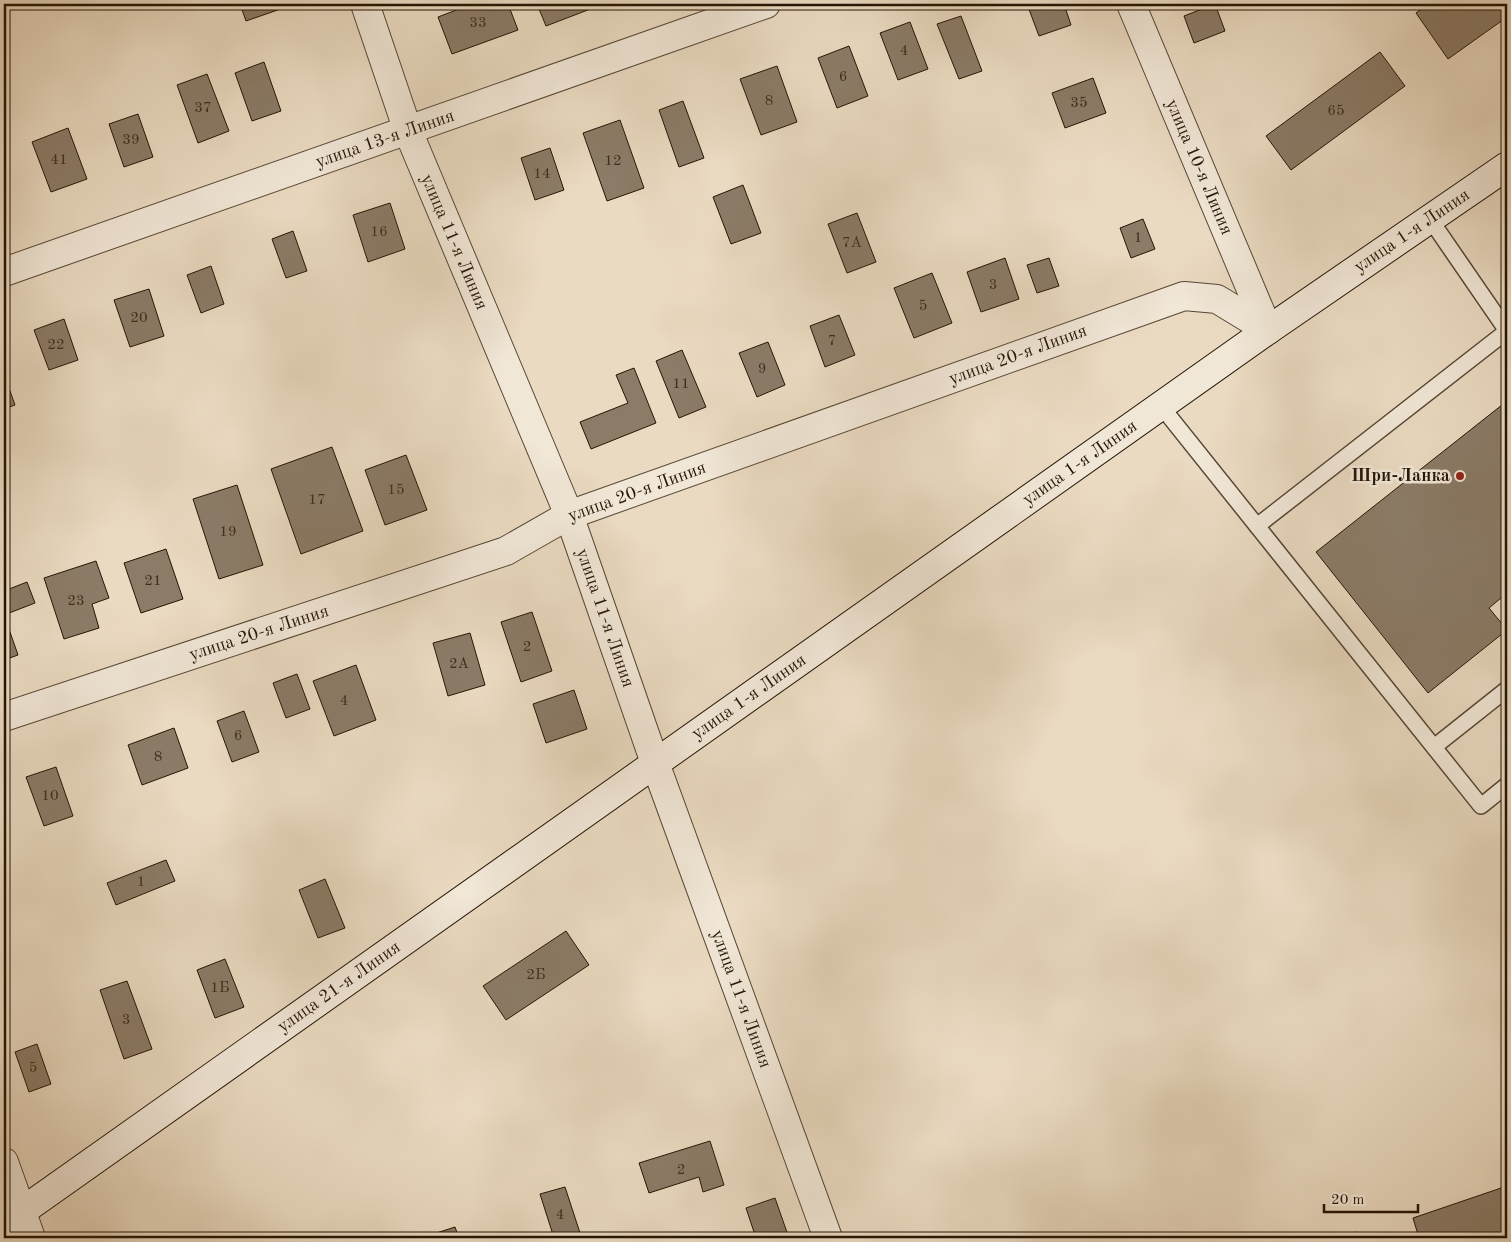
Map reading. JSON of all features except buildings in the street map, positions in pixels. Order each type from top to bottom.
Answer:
[{"type":"street","name":"улица 11-я Линия","points":[[366,4],[408,131],[569,515],[655,763],[828,1238]]},
{"type":"street","name":"улица 13-я Линия","points":[[4,272],[766,4]]},
{"type":"street","name":"улица 10-я Линия","points":[[1131,4],[1268,330]]},
{"type":"street","name":"улица 1-я Линия","points":[[655,763],[1268,330],[1507,166]]},
{"type":"street","name":"улица 20-я Линия","points":[[4,717],[506,551],[569,515],[1184,296],[1217,299],[1268,330]]},
{"type":"street","name":"улица 21-я Линия","points":[[10,1214],[655,763]]},
{"type":"street","points":[[4,1162],[10,1214],[31,1238]]},
{"type":"lane","points":[[1257,526],[1507,331],[1430,219]]},
{"type":"lane","points":[[1161,406],[1481,806],[1507,785]]},
{"type":"lane","points":[[1434,747],[1507,689]]},
{"type":"place","name":"Шри-Ланка","points":[[1460,476]]}]
